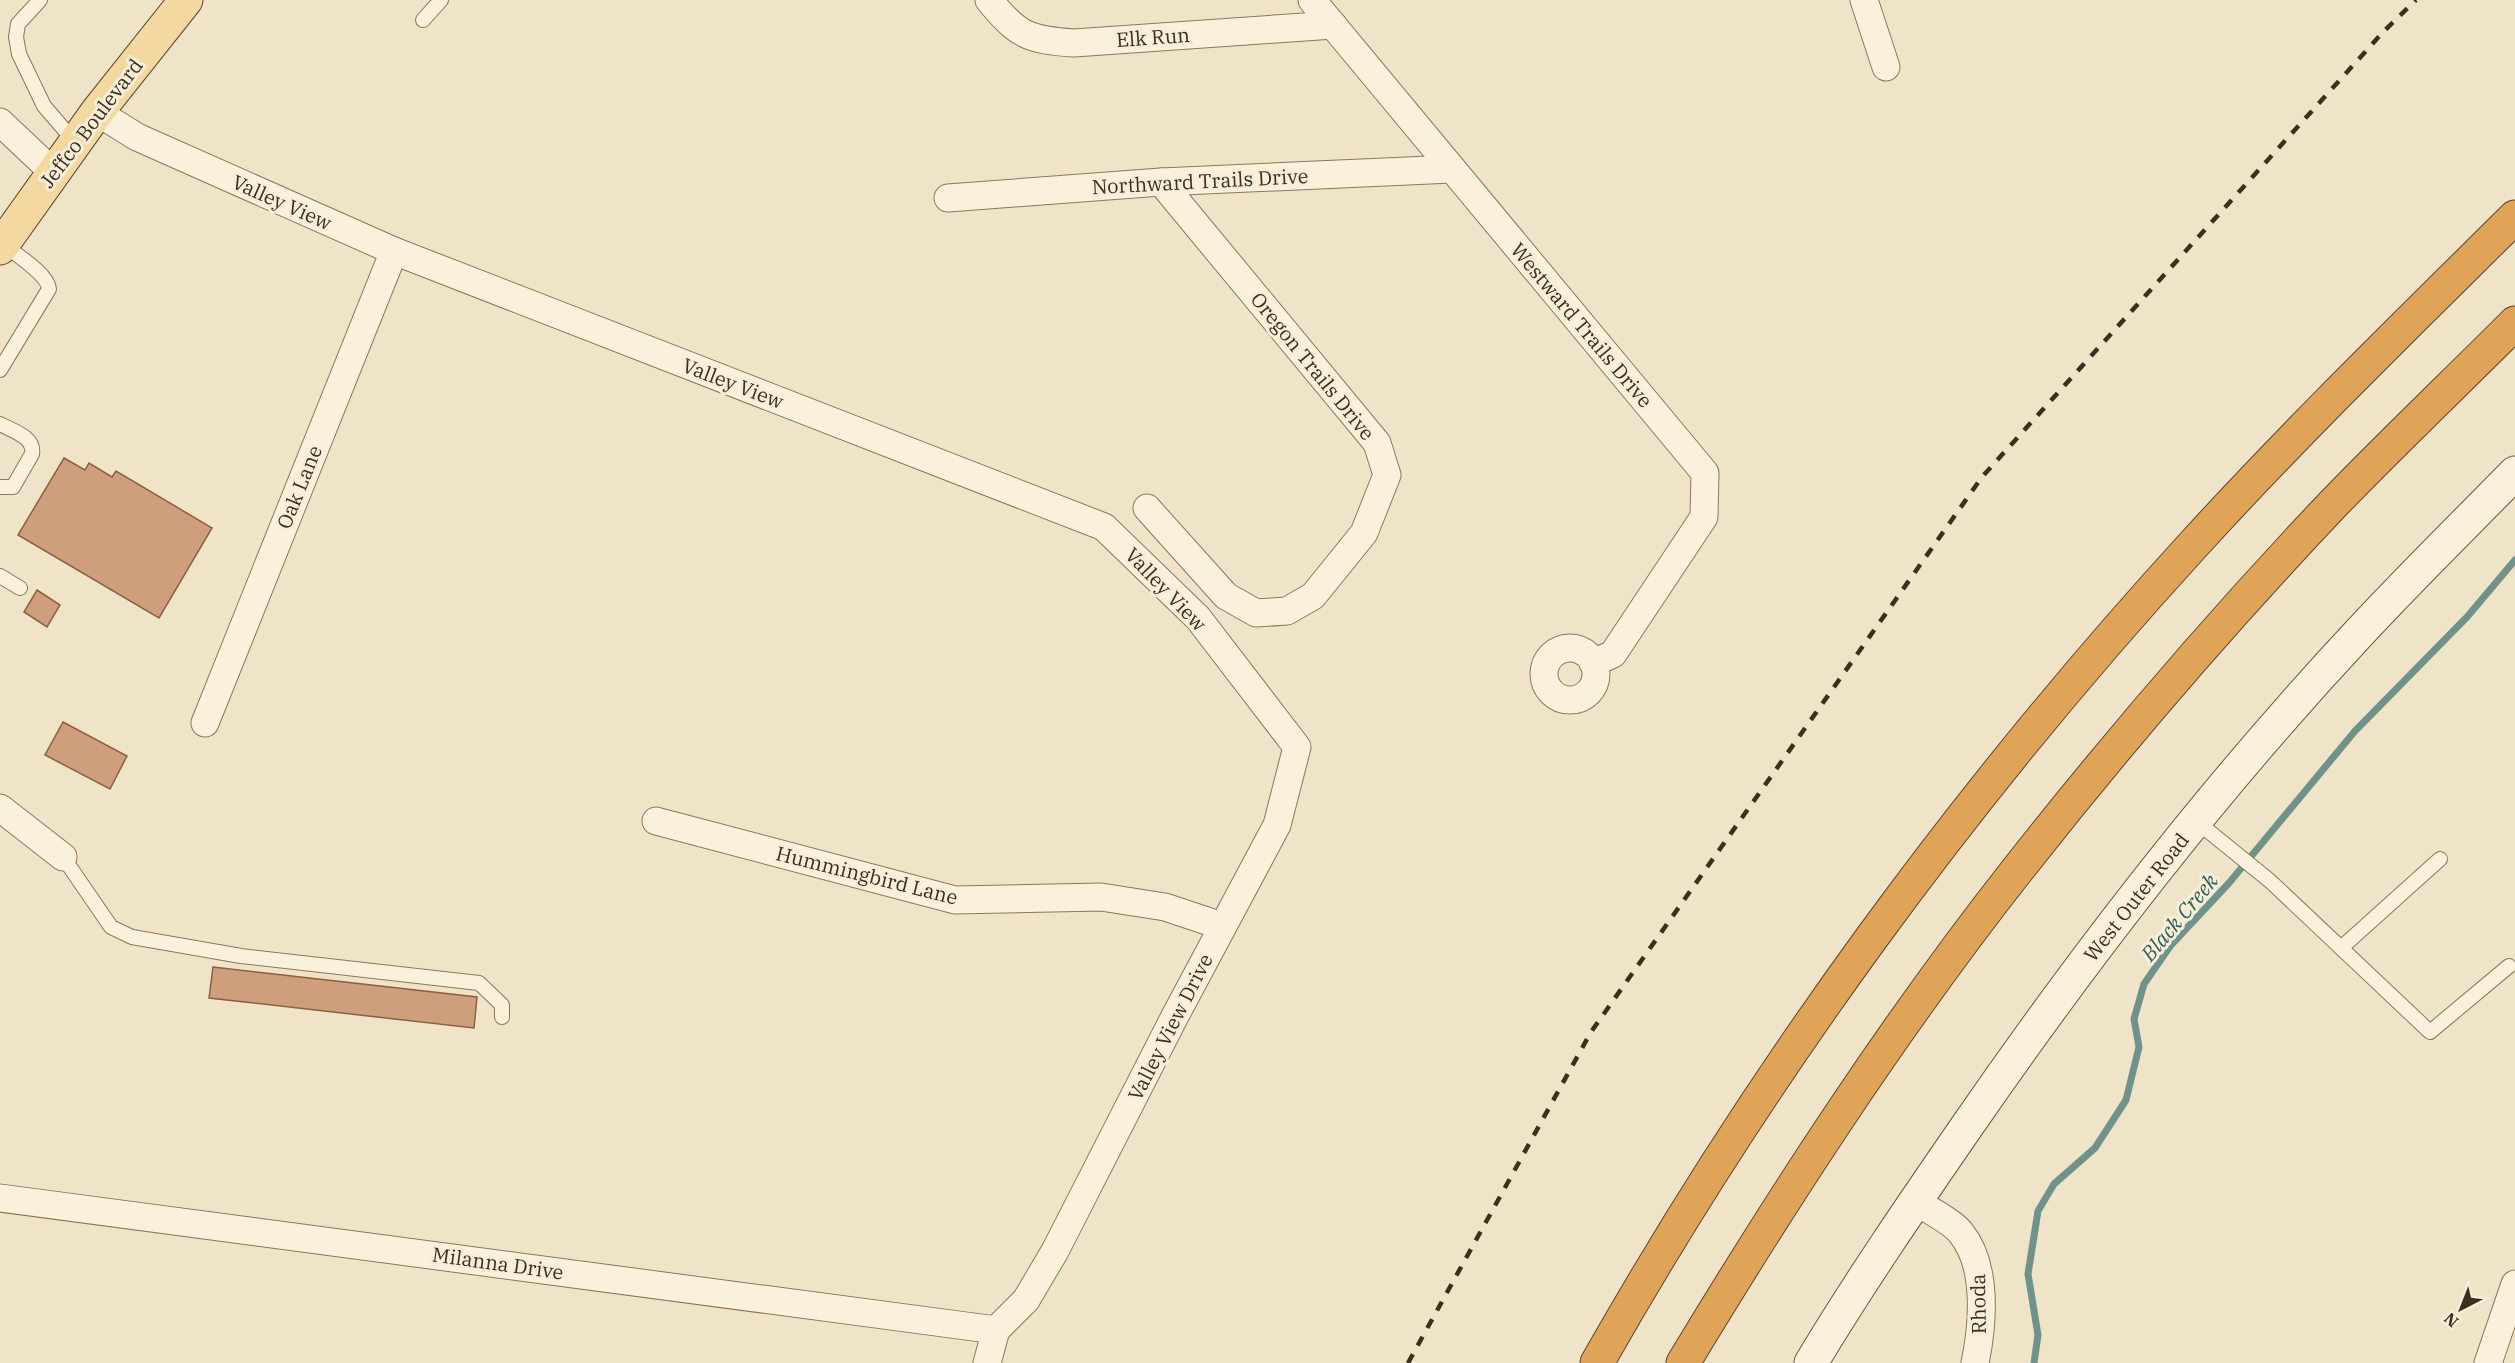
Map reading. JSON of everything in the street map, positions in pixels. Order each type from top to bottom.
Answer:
[{"type":"highway","points":[[1597,1363],[1677,1229],[1810,1025],[1942,845],[2033,730],[2185,554],[2274,458],[2515,218]]},
{"type":"highway","points":[[1683,1363],[1808,1162],[1908,1017],[2016,872],[2092,776],[2248,596],[2336,501],[2515,323]]},
{"type":"main road","name":"Jeffco Boulevard","points":[[1,246],[97,112],[186,0]]},
{"type":"street","name":"Elk Run","points":[[989,0],[1009,26],[1041,41],[1074,43],[1333,25]]},
{"type":"street","name":"Westward Trails Drive","points":[[1312,0],[1705,473],[1704,517],[1613,654],[1593,663]]},
{"type":"street","points":[[1864,0],[1886,67]]},
{"type":"street","name":"Valley View","points":[[97,112],[137,137],[394,252],[1104,526],[1198,618],[1298,747]]},
{"type":"street","points":[[0,122],[53,171]]},
{"type":"street","name":"Northward Trails Drive","points":[[948,198],[1161,182],[1452,169]]},
{"type":"street","name":"Oregon Trails Drive","points":[[1147,508],[1226,596],[1256,613],[1287,611],[1313,596],[1364,533],[1387,475],[1377,443],[1161,182]]},
{"type":"street","name":"Oak Lane","points":[[205,723],[394,252]]},
{"type":"street","name":"West Outer Road","points":[[1811,1363],[1847,1303],[1915,1201],[2025,1042],[2196,821],[2358,634],[2515,473]]},
{"type":"street","name":"Valley View Drive","points":[[996,1330],[1026,1300],[1055,1251],[1222,926],[1277,825],[1298,747]]},
{"type":"street","points":[[0,808],[63,857]]},
{"type":"street","name":"Hummingbird Lane","points":[[656,821],[954,900],[1101,897],[1165,907],[1222,926]]},
{"type":"street","name":"Milanna Drive","points":[[0,1198],[996,1330]]},
{"type":"street","name":"Rhoda","points":[[1915,1201],[1961,1232],[1981,1272],[1980,1339],[1975,1363]]},
{"type":"street","points":[[2488,1363],[2515,1284]]},
{"type":"street","points":[[987,1363],[996,1330]]},
{"type":"lane","points":[[40,0],[18,24],[16,37],[19,54],[45,106],[75,142]]},
{"type":"lane","points":[[423,20],[441,0]]},
{"type":"lane","points":[[0,370],[49,289],[49,282],[41,274],[1,246]]},
{"type":"lane","points":[[0,424],[28,440],[33,449],[13,487],[0,487]]},
{"type":"lane","points":[[0,576],[20,588]]},
{"type":"lane","points":[[2196,821],[2270,881],[2430,1032],[2509,966]]},
{"type":"lane","points":[[63,857],[111,927],[132,937],[241,956],[480,983],[502,1005],[502,1017]]},
{"type":"lane","points":[[2341,948],[2440,859]]},
{"type":"building","points":[[64,458],[85,470],[89,463],[112,477],[116,471],[212,528],[159,618],[18,535]]},
{"type":"building","points":[[37,590],[60,605],[47,627],[24,612]]},
{"type":"building","points":[[63,722],[127,756],[110,789],[45,755]]},
{"type":"building","points":[[213,967],[477,997],[474,1028],[209,998]]},
{"type":"waterway","name":"Black Creek","points":[[2034,1363],[2038,1335],[2028,1274],[2038,1211],[2054,1184],[2095,1148],[2126,1100],[2139,1047],[2134,1019],[2144,984],[2171,945],[2229,883],[2355,731],[2467,617],[2515,560]]},
{"type":"railway","points":[[1408,1363],[1591,1032],[1982,477],[2384,31],[2416,0]]}]
